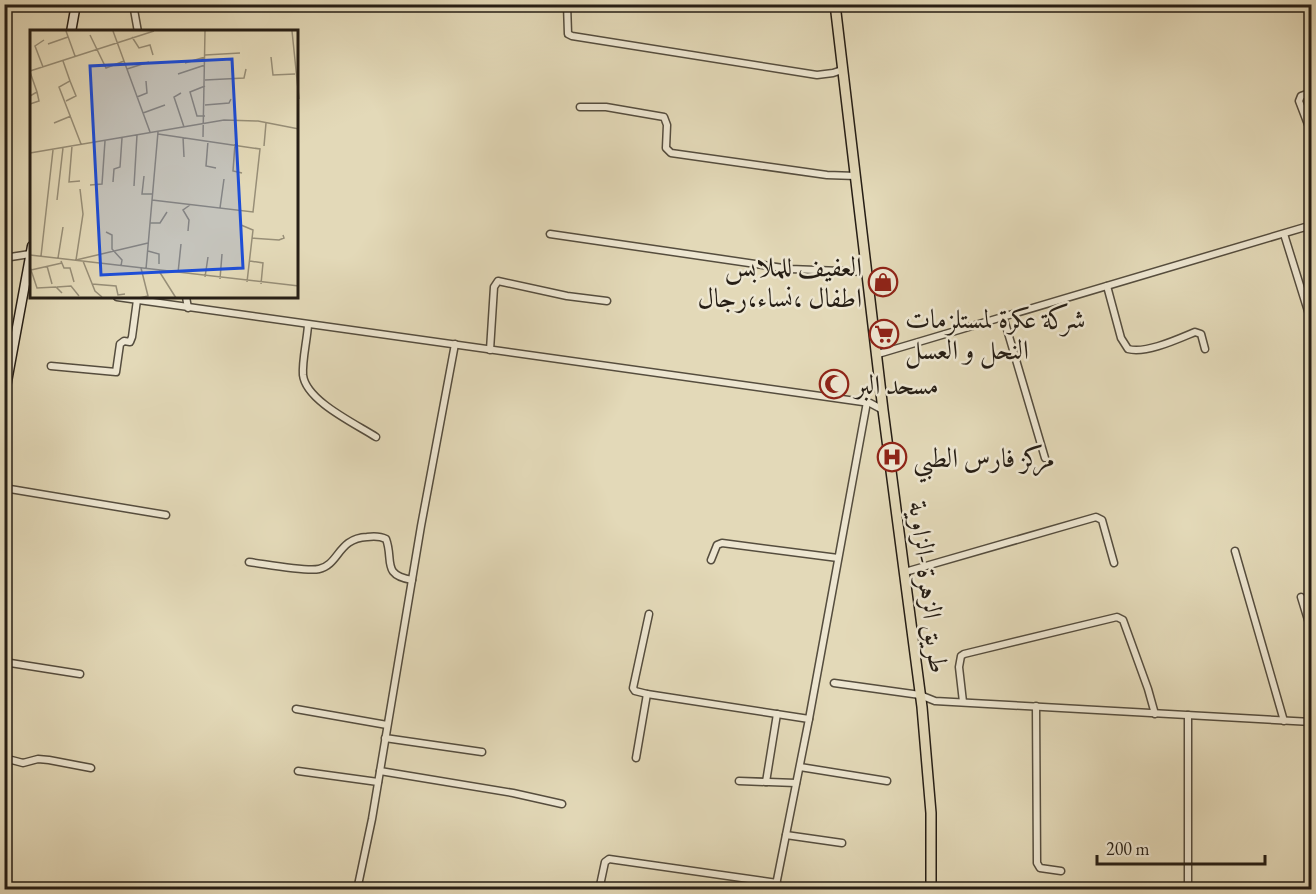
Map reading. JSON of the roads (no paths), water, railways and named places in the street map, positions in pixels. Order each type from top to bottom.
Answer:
[{"type":"main road","name":"طريق الزهرة -الزاوية","points":[[835,4],[883,410],[920,694],[931,813],[931,890]]},
{"type":"street","points":[[71,30],[76,4]]},
{"type":"street","points":[[133,4],[138,30]]},
{"type":"street","points":[[567,4],[568,34],[572,36],[817,75],[842,70]]},
{"type":"street","points":[[1311,92],[1301,96],[1299,101],[1308,121],[1311,135]]},
{"type":"street","points":[[580,107],[606,107],[664,117],[667,120],[666,148],[671,153],[827,175],[856,176]]},
{"type":"street","points":[[878,354],[1311,225]]},
{"type":"street","points":[[550,234],[790,269],[867,272]]},
{"type":"street","points":[[1284,234],[1311,324]]},
{"type":"street","points":[[4,258],[30,250]]},
{"type":"street","points":[[5,390],[29,283],[30,266]]},
{"type":"street","points":[[490,350],[494,287],[498,281],[567,296],[607,301]]},
{"type":"street","points":[[1107,286],[1120,338],[1128,349],[1133,351],[1147,349],[1195,332],[1201,334],[1205,349]]},
{"type":"street","points":[[124,298],[868,403],[883,410]]},
{"type":"street","points":[[186,298],[188,308]]},
{"type":"street","points":[[51,366],[116,372],[120,344],[124,341],[130,342],[132,337],[137,300]]},
{"type":"street","points":[[1003,316],[1045,458]]},
{"type":"street","points":[[308,325],[303,376],[309,390],[321,402],[376,437]]},
{"type":"street","points":[[357,890],[455,344]]},
{"type":"street","points":[[4,370],[12,363]]},
{"type":"street","points":[[599,890],[605,862],[609,860],[776,886],[868,403],[881,390]]},
{"type":"street","points":[[4,488],[166,515]]},
{"type":"street","points":[[905,572],[1095,517],[1102,520],[1114,563]]},
{"type":"street","points":[[249,562],[320,569],[331,562],[352,539],[381,536],[387,542],[388,562],[392,571],[404,579],[412,580]]},
{"type":"street","points":[[711,560],[717,545],[722,543],[838,558]]},
{"type":"street","points":[[1235,551],[1284,721]]},
{"type":"street","points":[[1301,597],[1311,633]]},
{"type":"street","points":[[649,614],[633,688],[636,691],[809,718]]},
{"type":"street","points":[[963,702],[959,667],[961,656],[964,654],[1117,617],[1123,620],[1155,714]]},
{"type":"street","points":[[4,662],[80,674]]},
{"type":"street","points":[[834,683],[920,694],[935,701],[1311,722]]},
{"type":"street","points":[[636,758],[647,693]]},
{"type":"street","points":[[921,707],[935,701]]},
{"type":"street","points":[[1036,706],[1037,863],[1040,868],[1061,871]]},
{"type":"street","points":[[296,709],[387,725]]},
{"type":"street","points":[[766,782],[777,714]]},
{"type":"street","points":[[1188,716],[1188,890]]},
{"type":"street","points":[[385,738],[482,752]]},
{"type":"street","points":[[4,758],[24,763],[38,759],[49,760],[91,768]]},
{"type":"street","points":[[800,767],[887,781]]},
{"type":"street","points":[[297,771],[378,782]]},
{"type":"street","points":[[380,771],[513,793],[562,804]]},
{"type":"street","points":[[740,781],[796,783]]},
{"type":"street","points":[[786,835],[842,843]]},
{"type":"place","name":"العفيف للملابس اطفال ،نساء،رجال","points":[[883,282]]},
{"type":"place","name":"شركة عكرة لمستلزمات النحل و العسل","points":[[884,334]]},
{"type":"place","name":"مسحد البر","points":[[834,384]]},
{"type":"place","name":"مركز فارس الطبي","points":[[892,457]]}]
